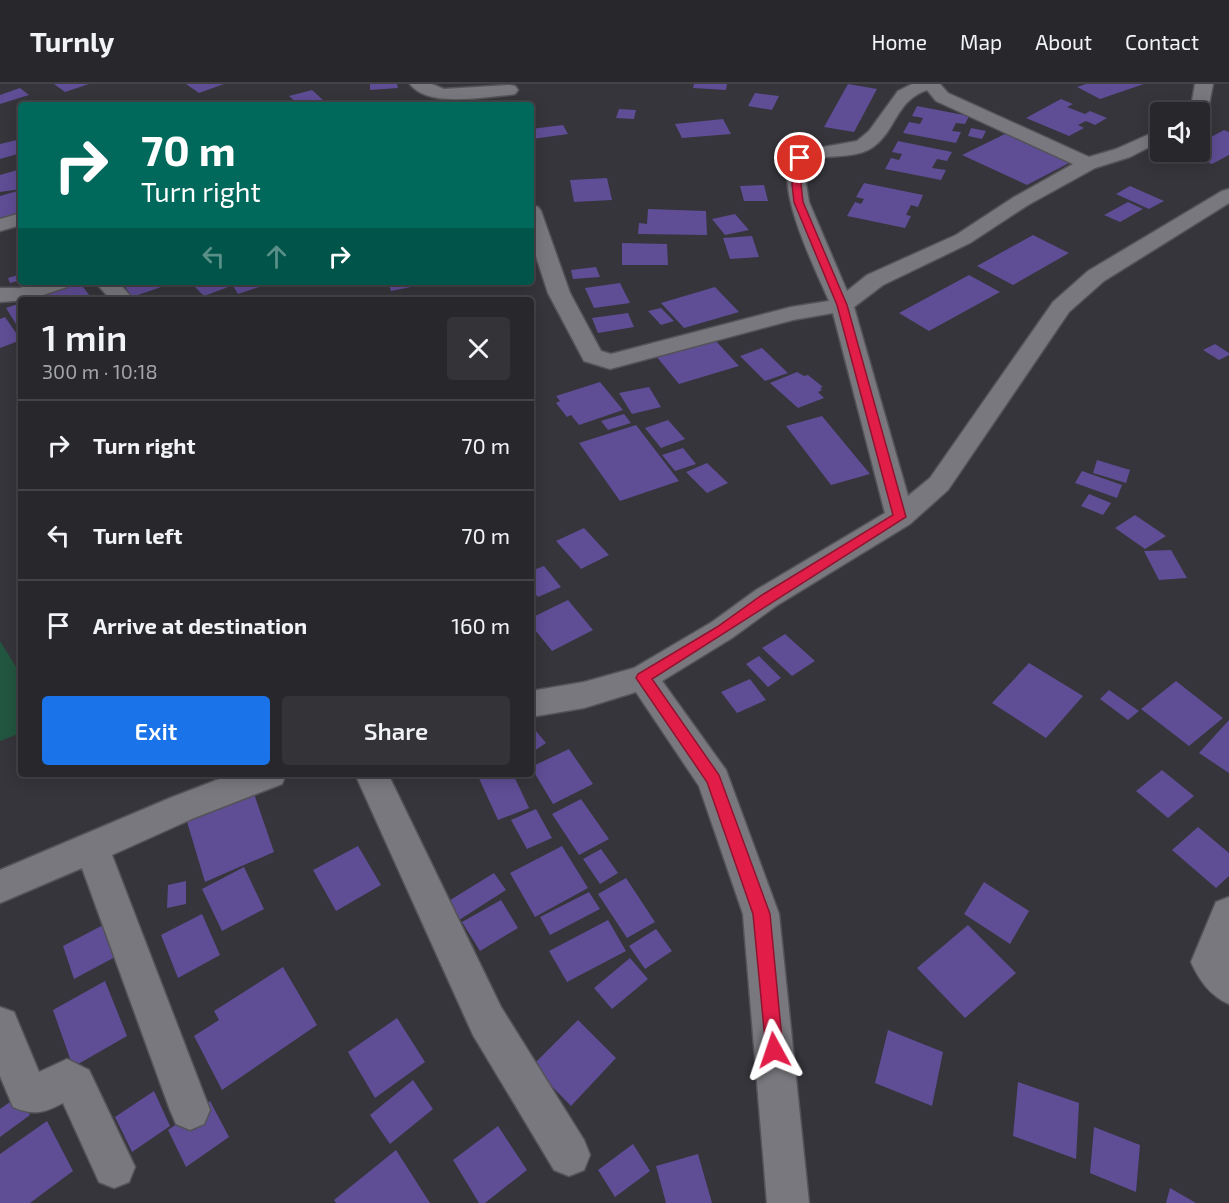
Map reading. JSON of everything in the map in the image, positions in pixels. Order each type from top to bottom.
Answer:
[{"type":"street","points":[[419,84],[434,92],[444,94],[514,93]]},
{"type":"street","points":[[900,517],[842,305],[799,202],[796,184],[800,158],[815,152],[850,150],[864,145],[875,135],[902,96],[915,88],[931,84],[942,97],[963,108],[1039,140],[1088,164]]},
{"type":"street","points":[[1200,102],[1204,84]]},
{"type":"street","points":[[534,220],[559,293],[592,356],[610,362],[791,314],[842,305],[875,280],[963,239],[1021,201],[1088,164],[1124,153],[1150,140]]},
{"type":"street","points":[[534,704],[584,696],[643,678],[722,630],[766,598],[900,517],[939,484],[1061,307],[1096,276],[1229,195]]},
{"type":"street","points":[[0,225],[18,220]]},
{"type":"street","points":[[0,295],[21,295],[50,285]]},
{"type":"street","points":[[109,285],[120,297]]},
{"type":"street","points":[[643,678],[714,780],[761,914],[788,1203]]},
{"type":"street","points":[[0,887],[263,777]]},
{"type":"street","points":[[372,777],[487,1022],[569,1155]]},
{"type":"street","points":[[92,847],[190,1110]]},
{"type":"street","points":[[1229,914],[1210,962],[1229,985]]},
{"type":"street","points":[[0,1026],[27,1093],[39,1094],[67,1078],[75,1083],[114,1167]]},
{"type":"green space","points":[[0,641],[18,670],[18,734],[0,741]]},
{"type":"building","points":[[54,84],[89,84],[65,92]]},
{"type":"building","points":[[186,84],[224,84],[199,93]]},
{"type":"building","points":[[370,84],[397,84],[398,88],[370,90]]},
{"type":"building","points":[[694,84],[727,84],[726,90],[693,88]]},
{"type":"building","points":[[848,84],[877,89],[854,132],[824,127]]},
{"type":"building","points":[[1086,84],[1144,84],[1100,99],[1077,87]]},
{"type":"building","points":[[20,88],[29,95],[0,104],[0,95]]},
{"type":"building","points":[[312,90],[323,100],[296,102],[289,96]]},
{"type":"building","points":[[755,93],[779,96],[772,110],[748,106]]},
{"type":"building","points":[[1061,99],[1073,104],[1067,107],[1085,114],[1090,111],[1107,118],[1095,125],[1086,121],[1078,125],[1084,128],[1069,136],[1026,118]]},
{"type":"building","points":[[917,106],[969,116],[965,124],[956,123],[952,131],[961,132],[956,143],[903,133],[909,122],[920,124],[923,118],[912,116]]},
{"type":"building","points":[[619,109],[636,110],[634,119],[616,118]]},
{"type":"building","points":[[723,119],[731,134],[682,138],[675,124]]},
{"type":"building","points":[[563,125],[568,134],[534,139],[534,129]]},
{"type":"building","points":[[971,128],[986,131],[982,139],[968,136]]},
{"type":"building","points":[[1224,130],[1229,132],[1229,155],[1212,164],[1207,162],[1210,162],[1210,138]]},
{"type":"building","points":[[1007,133],[1071,162],[1027,185],[962,155]]},
{"type":"building","points":[[18,140],[18,154],[0,159],[0,144]]},
{"type":"building","points":[[898,141],[952,152],[947,161],[937,159],[932,168],[946,170],[941,180],[885,169],[891,158],[899,160],[902,154],[892,152]]},
{"type":"building","points":[[18,170],[18,189],[0,192],[0,175]]},
{"type":"building","points":[[607,178],[612,200],[574,202],[570,180]]},
{"type":"building","points":[[864,183],[923,195],[918,207],[911,205],[906,215],[911,216],[905,228],[847,216],[855,202],[861,204],[864,199],[856,197]]},
{"type":"building","points":[[764,185],[768,201],[744,201],[740,186]]},
{"type":"building","points":[[1130,186],[1164,201],[1149,209],[1116,194]]},
{"type":"building","points":[[18,191],[18,213],[0,218],[0,196]]},
{"type":"building","points":[[1128,202],[1143,209],[1120,222],[1104,215]]},
{"type":"building","points":[[648,209],[706,211],[707,235],[638,234],[639,223],[647,224]]},
{"type":"building","points":[[735,214],[749,230],[725,235],[712,219]]},
{"type":"building","points":[[1033,235],[1069,253],[1013,285],[977,266]]},
{"type":"building","points":[[752,236],[759,257],[730,259],[723,238]]},
{"type":"building","points":[[622,243],[667,244],[668,265],[622,265]]},
{"type":"building","points":[[596,267],[600,277],[573,279],[571,270]]},
{"type":"building","points":[[18,275],[18,281],[10,283],[8,278]]},
{"type":"building","points":[[969,275],[1000,292],[929,331],[899,313]]},
{"type":"building","points":[[620,283],[630,303],[594,308],[585,288]]},
{"type":"building","points":[[74,285],[82,285],[91,297],[40,297]]},
{"type":"building","points":[[124,285],[167,285],[132,297]]},
{"type":"building","points":[[230,285],[231,286],[204,296],[194,286]]},
{"type":"building","points":[[236,285],[265,285],[238,294],[233,286]]},
{"type":"building","points":[[389,285],[421,285],[391,291]]},
{"type":"building","points":[[715,287],[739,312],[684,328],[661,303]]},
{"type":"building","points":[[18,304],[18,327],[6,308]]},
{"type":"building","points":[[661,308],[674,321],[661,325],[648,311]]},
{"type":"building","points":[[628,313],[634,327],[598,333],[592,318]]},
{"type":"building","points":[[5,317],[18,336],[18,341],[0,348],[0,319]]},
{"type":"building","points":[[714,339],[739,366],[679,384],[656,356]]},
{"type":"building","points":[[1215,344],[1229,355],[1219,360],[1203,350]]},
{"type":"building","points":[[762,348],[788,373],[765,381],[740,356]]},
{"type":"building","points":[[797,372],[804,376],[808,375],[823,387],[818,392],[824,398],[798,408],[770,383]]},
{"type":"building","points":[[600,382],[623,410],[579,425],[571,415],[567,417],[556,403],[560,401],[556,396]]},
{"type":"building","points":[[649,387],[661,407],[632,414],[619,393]]},
{"type":"building","points":[[624,414],[631,423],[608,430],[601,421]]},
{"type":"building","points":[[822,416],[870,474],[831,485],[786,426]]},
{"type":"building","points":[[668,420],[685,439],[661,448],[645,428]]},
{"type":"building","points":[[636,425],[679,481],[620,501],[579,443]]},
{"type":"building","points":[[683,448],[696,464],[675,471],[662,455]]},
{"type":"building","points":[[1097,460],[1130,470],[1126,483],[1093,473]]},
{"type":"building","points":[[707,463],[728,483],[707,493],[686,472]]},
{"type":"building","points":[[1082,471],[1122,485],[1117,498],[1075,483]]},
{"type":"building","points":[[1089,494],[1111,503],[1103,515],[1081,506]]},
{"type":"building","points":[[1135,515],[1166,536],[1145,549],[1115,528]]},
{"type":"building","points":[[584,528],[609,555],[581,569],[556,541]]},
{"type":"building","points":[[1171,550],[1187,578],[1159,580],[1144,551]]},
{"type":"building","points":[[544,566],[561,587],[538,597],[534,592],[534,570]]},
{"type":"building","points":[[568,600],[593,630],[552,651],[534,629],[534,617]]},
{"type":"building","points":[[785,634],[815,661],[792,676],[762,648]]},
{"type":"building","points":[[759,656],[781,678],[768,687],[746,664]]},
{"type":"building","points":[[1029,663],[1083,696],[1046,738],[992,703]]},
{"type":"building","points":[[750,679],[766,700],[737,713],[721,692]]},
{"type":"building","points":[[1176,681],[1223,718],[1189,746],[1141,709]]},
{"type":"building","points":[[1109,690],[1139,711],[1128,720],[1100,699]]},
{"type":"building","points":[[1229,720],[1229,773],[1199,753]]},
{"type":"building","points":[[534,729],[546,743],[534,751]]},
{"type":"building","points":[[569,749],[593,784],[553,804],[534,772],[534,766]]},
{"type":"building","points":[[1162,770],[1194,796],[1168,818],[1136,791]]},
{"type":"building","points":[[478,777],[514,777],[529,808],[498,820]]},
{"type":"building","points":[[252,788],[274,852],[205,882],[185,815]]},
{"type":"building","points":[[581,799],[609,839],[579,855],[552,814]]},
{"type":"building","points":[[536,809],[552,838],[527,849],[511,820]]},
{"type":"building","points":[[1198,827],[1229,853],[1229,876],[1216,888],[1172,850]]},
{"type":"building","points":[[358,846],[381,885],[336,911],[313,870]]},
{"type":"building","points":[[562,846],[588,888],[535,917],[510,873]]},
{"type":"building","points":[[601,849],[618,873],[600,884],[583,859]]},
{"type":"building","points":[[244,867],[264,909],[222,931],[202,889]]},
{"type":"building","points":[[494,873],[506,890],[459,920],[447,902]]},
{"type":"building","points":[[626,878],[655,922],[627,938],[598,894]]},
{"type":"building","points":[[186,881],[186,904],[167,908],[168,885]]},
{"type":"building","points":[[984,882],[1029,911],[1010,944],[964,914]]},
{"type":"building","points":[[589,892],[600,909],[550,935],[540,917]]},
{"type":"building","points":[[501,900],[518,928],[480,951],[462,922]]},
{"type":"building","points":[[202,914],[220,955],[178,978],[161,935]]},
{"type":"building","points":[[608,920],[626,951],[567,982],[549,951]]},
{"type":"building","points":[[105,924],[117,956],[74,979],[63,946]]},
{"type":"building","points":[[968,925],[1016,973],[965,1018],[917,968]]},
{"type":"building","points":[[656,929],[672,951],[645,969],[629,946]]},
{"type":"building","points":[[630,958],[648,979],[612,1009],[594,988]]},
{"type":"building","points":[[283,967],[317,1025],[222,1090],[194,1036],[219,1020],[214,1011]]},
{"type":"building","points":[[105,981],[127,1036],[73,1067],[53,1010]]},
{"type":"building","points":[[397,1018],[425,1062],[375,1098],[348,1052]]},
{"type":"building","points":[[578,1020],[616,1058],[571,1106],[532,1066]]},
{"type":"building","points":[[888,1030],[943,1052],[932,1106],[875,1083]]},
{"type":"building","points":[[413,1080],[433,1109],[390,1144],[370,1115]]},
{"type":"building","points":[[1018,1082],[1079,1103],[1076,1159],[1013,1136]]},
{"type":"building","points":[[154,1091],[170,1126],[132,1152],[115,1117]]},
{"type":"building","points":[[20,1095],[30,1115],[0,1137],[0,1109]]},
{"type":"building","points":[[210,1101],[229,1137],[186,1167],[168,1130]]},
{"type":"building","points":[[47,1121],[73,1171],[30,1203],[0,1203],[0,1154]]},
{"type":"building","points":[[498,1126],[527,1170],[485,1203],[479,1203],[453,1160]]},
{"type":"building","points":[[1094,1127],[1140,1145],[1136,1192],[1090,1173]]},
{"type":"building","points":[[633,1144],[650,1171],[615,1197],[598,1170]]},
{"type":"building","points":[[396,1150],[430,1203],[336,1203],[334,1200]]},
{"type":"building","points":[[698,1154],[712,1203],[666,1203],[656,1166]]},
{"type":"building","points":[[1170,1188],[1196,1203],[1166,1203]]},
{"type":"route","points":[[774,1050],[761,914],[754,891],[714,780],[643,678],[722,630],[766,598],[900,517],[842,305],[799,202],[796,184],[800,158]]}]
